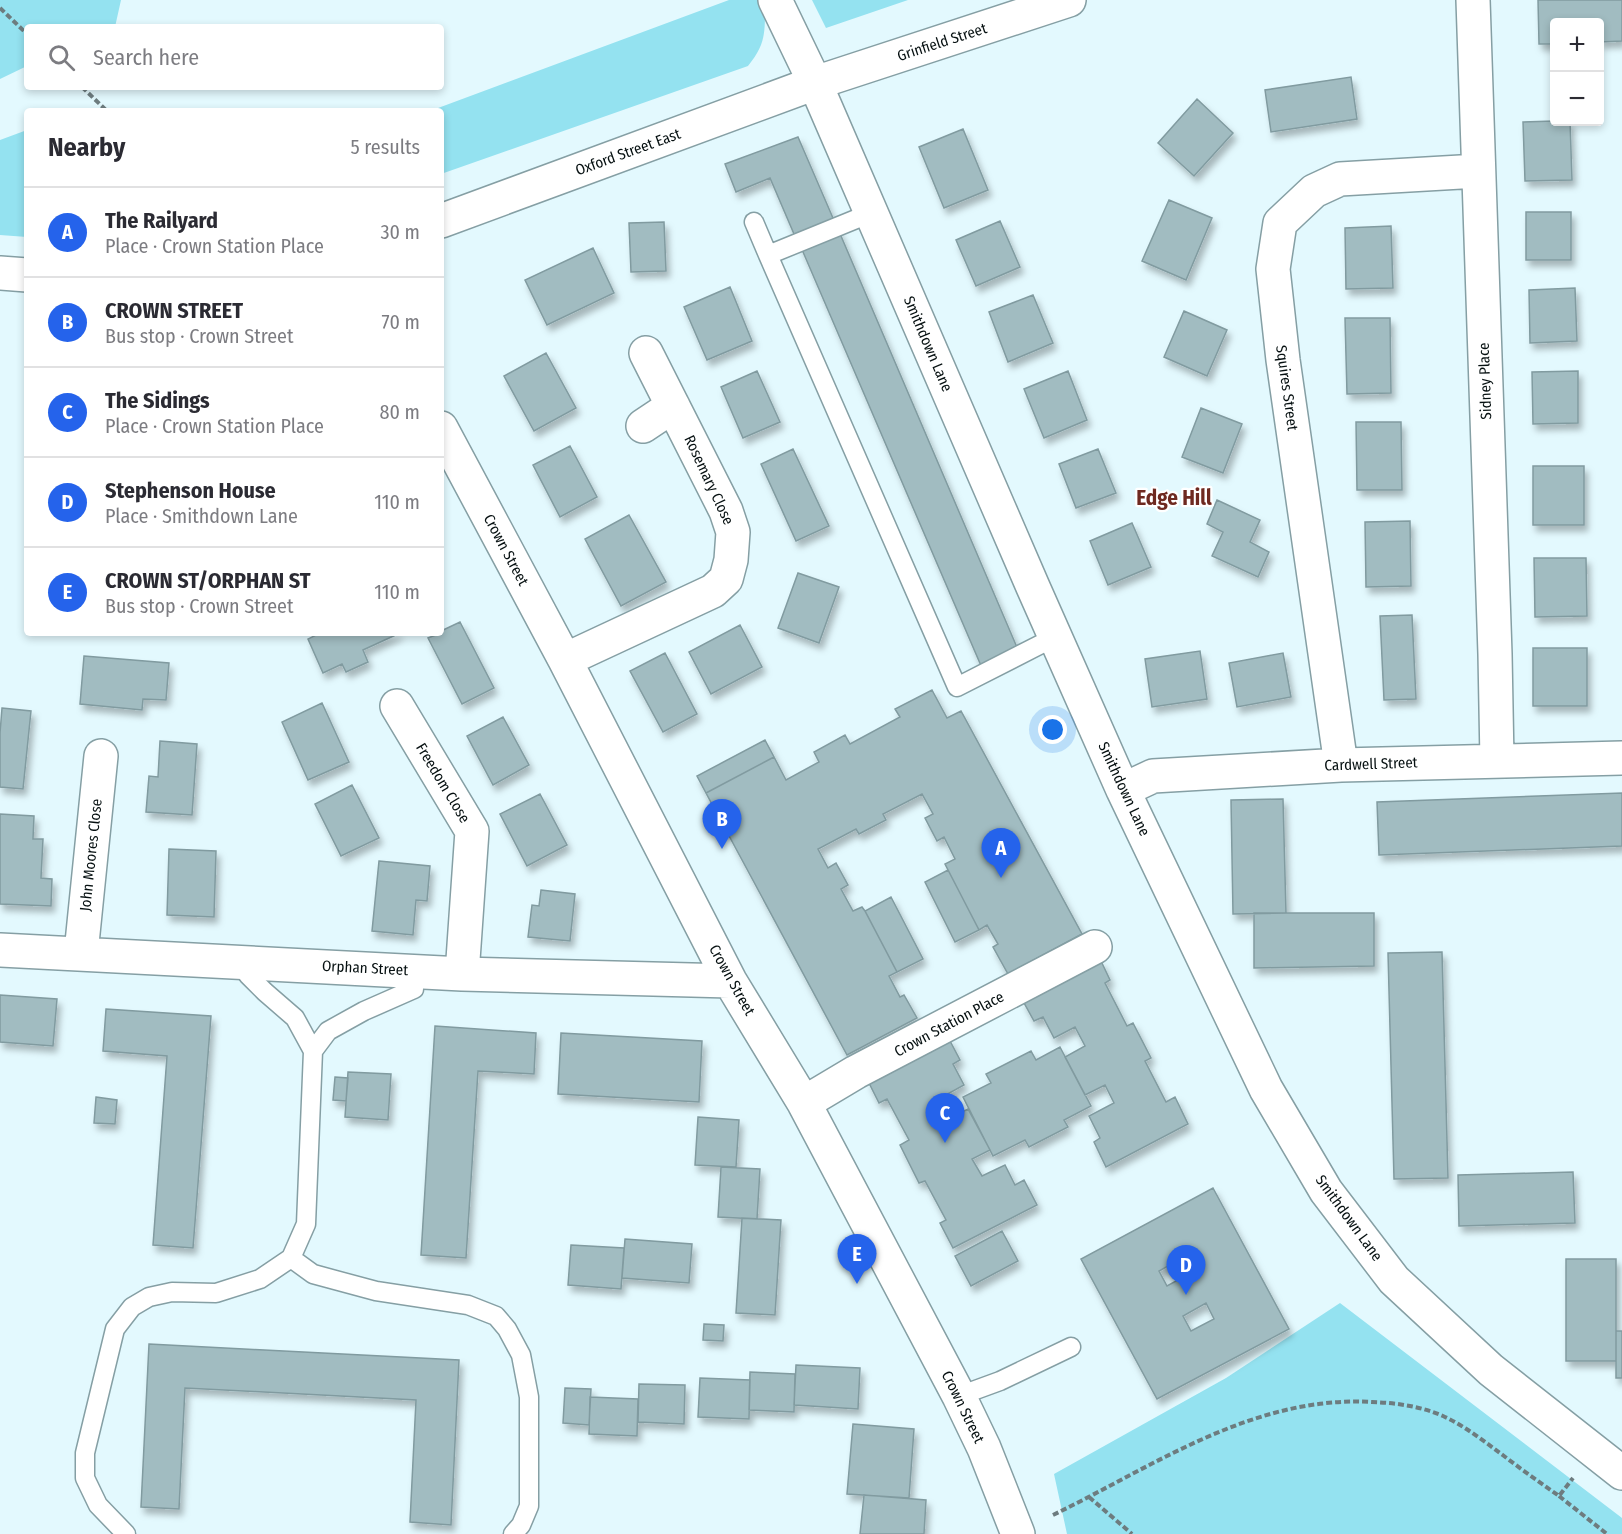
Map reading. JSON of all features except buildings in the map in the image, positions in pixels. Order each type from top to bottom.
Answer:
[{"type":"street","name":"Smithdown Lane","points":[[775,0],[815,83],[1123,790],[1266,1089],[1326,1191],[1394,1280],[1491,1370],[1622,1473]]},
{"type":"street","name":"Grinfield Street","points":[[815,83],[1069,0]]},
{"type":"street","name":"Sidney Place","points":[[1473,0],[1497,761]]},
{"type":"street","name":"Oxford Street East","points":[[444,220],[815,83]]},
{"type":"street","name":"Squires Street","points":[[1341,765],[1283,360],[1273,269],[1280,224],[1314,191],[1340,179],[1478,171]]},
{"type":"street","points":[[0,273],[24,275]]},
{"type":"street","name":"Rosemary Close","points":[[565,660],[713,591],[726,579],[731,560],[733,532],[726,511],[646,353]]},
{"type":"street","points":[[643,426],[673,406]]},
{"type":"street","name":"Crown Street","points":[[444,434],[565,660],[730,981],[804,1103],[959,1396],[984,1448],[1018,1534]]},
{"type":"street","name":"Freedom Close","points":[[397,706],[472,831],[462,974]]},
{"type":"street","name":"John Moores Close","points":[[81,953],[101,756]]},
{"type":"street","name":"Cardwell Street","points":[[1123,790],[1153,776],[1341,765],[1622,758]]},
{"type":"street","name":"Crown Station Place","points":[[804,1103],[856,1072],[1095,947]]},
{"type":"street","name":"Orphan Street","points":[[0,950],[462,974],[730,981]]},
{"type":"lane","points":[[768,255],[871,213]]},
{"type":"lane","points":[[754,222],[957,687],[1055,636]]},
{"type":"lane","points":[[126,1534],[98,1505],[85,1478],[85,1453],[115,1329],[132,1307],[149,1297],[172,1292],[216,1293],[260,1279],[291,1258],[306,1224],[313,1051],[295,1018],[248,975],[246,962]]},
{"type":"lane","points":[[313,1051],[328,1031],[364,1011],[414,989],[414,971]]},
{"type":"lane","points":[[291,1258],[313,1274],[376,1291],[468,1305],[496,1316],[507,1329],[520,1355],[529,1397],[529,1506],[513,1534]]},
{"type":"lane","points":[[959,1396],[1000,1381],[1071,1347]]},
{"type":"path","points":[[0,8],[24,31]]},
{"type":"path","points":[[85,90],[105,108]]},
{"type":"path","points":[[1053,1515],[1221,1430],[1290,1408],[1354,1401],[1403,1403],[1443,1416],[1478,1437],[1607,1534]]},
{"type":"path","points":[[1559,1496],[1593,1451]]},
{"type":"path","points":[[1089,1497],[1132,1534]]},
{"type":"shaded area","points":[[0,0],[121,0],[116,24],[24,24],[24,67],[0,79]]},
{"type":"shaded area","points":[[729,0],[757,0],[765,8],[763,39],[758,52],[748,66],[444,173],[444,108],[438,108]]},
{"type":"shaded area","points":[[812,0],[908,0],[826,28]]},
{"type":"shaded area","points":[[24,131],[24,237],[0,235],[0,140]]},
{"type":"shaded area","points":[[1340,1303],[1622,1518],[1622,1534],[1067,1534],[1054,1474],[1226,1378]]},
{"type":"place","name":"CROWN STREET","points":[[722,849]]},
{"type":"place","name":"The Railyard","points":[[1001,878]]},
{"type":"place","name":"The Sidings","points":[[945,1143]]},
{"type":"place","name":"CROWN ST/ORPHAN ST","points":[[857,1284]]},
{"type":"place","name":"Stephenson House","points":[[1186,1295]]},
{"type":"district","name":"Edge Hill","points":[[1174,498]]}]
